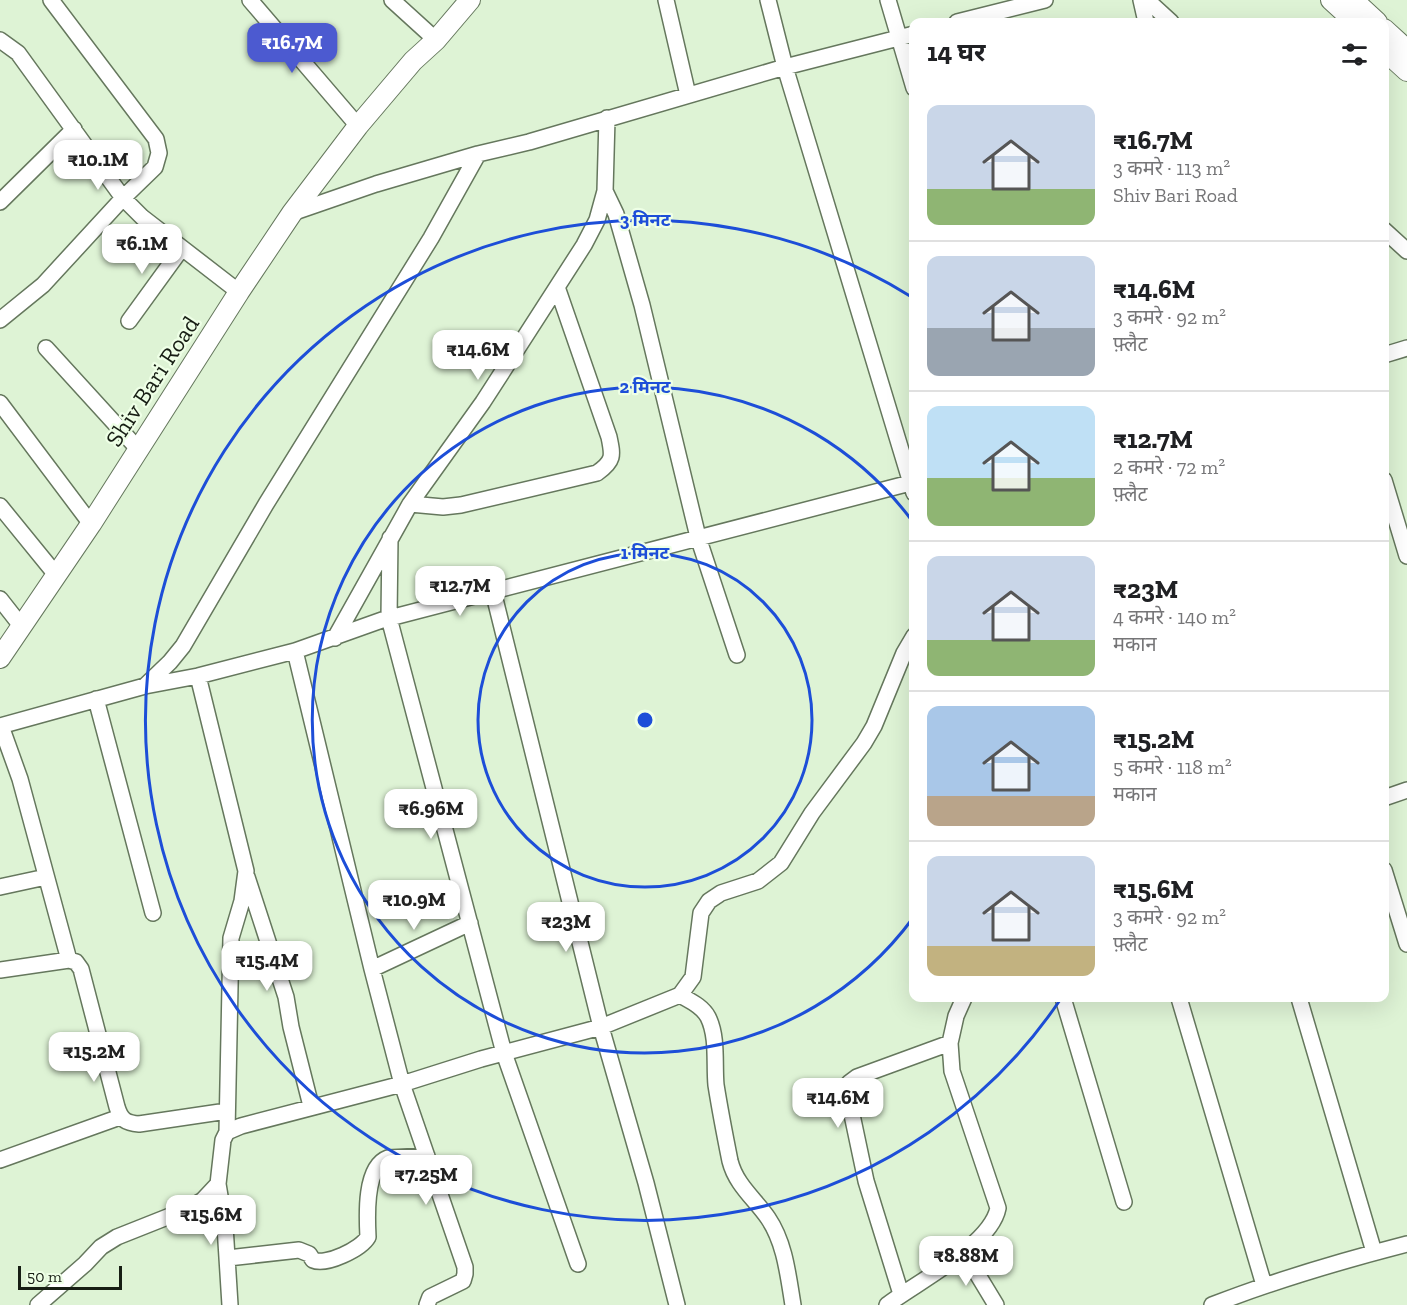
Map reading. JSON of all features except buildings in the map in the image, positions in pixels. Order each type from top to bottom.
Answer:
[{"type":"street","points":[[0,321],[43,285],[123,198],[155,167],[159,153],[156,139],[51,0]]},
{"type":"street","points":[[250,0],[358,126]]},
{"type":"street","points":[[392,0],[436,40]]},
{"type":"street","name":"Shiv Bari Road","points":[[0,658],[57,576],[292,213],[358,126],[413,61],[436,40],[470,0]]},
{"type":"street","points":[[666,0],[688,95]]},
{"type":"street","points":[[768,0],[785,67],[909,473]]},
{"type":"street","points":[[888,0],[906,36],[909,56]]},
{"type":"street","points":[[975,18],[1045,0]]},
{"type":"street","points":[[1141,0],[1145,18]]},
{"type":"street","points":[[1147,0],[1167,18]]},
{"type":"street","points":[[1331,0],[1351,18]]},
{"type":"street","points":[[1353,0],[1373,18]]},
{"type":"street","points":[[1389,34],[1407,50]]},
{"type":"street","points":[[292,213],[376,184],[478,154],[529,142],[785,67],[906,36]]},
{"type":"street","points":[[0,40],[18,53],[123,198],[142,217],[239,292]]},
{"type":"street","points":[[1389,55],[1407,71]]},
{"type":"street","points":[[335,638],[410,504],[483,402],[584,245],[597,220],[605,191],[607,118]]},
{"type":"street","points":[[0,202],[74,129]]},
{"type":"street","points":[[146,686],[171,662],[183,646],[266,504],[431,238],[478,154]]},
{"type":"street","points":[[605,191],[616,214],[642,305],[698,537],[737,655]]},
{"type":"street","points":[[1389,238],[1407,251]]},
{"type":"street","points":[[129,321],[182,248]]},
{"type":"street","points":[[410,504],[443,507],[461,505],[597,473],[608,465],[613,455],[609,437],[557,287]]},
{"type":"street","points":[[46,348],[139,450]]},
{"type":"street","points":[[1389,353],[1407,348]]},
{"type":"street","points":[[2,410],[91,524]]},
{"type":"street","points":[[69,960],[20,779],[1,726],[146,686],[198,676],[296,651],[389,618],[698,537],[909,487]]},
{"type":"street","points":[[1389,497],[1407,556]]},
{"type":"street","points":[[0,506],[57,576]]},
{"type":"street","points":[[390,538],[389,618],[504,1053],[578,1264]]},
{"type":"street","points":[[493,591],[602,1027],[646,1183],[677,1305]]},
{"type":"street","points":[[0,599],[22,627]]},
{"type":"street","points":[[227,1132],[248,1123],[402,1084],[504,1053],[602,1027],[680,995],[693,977],[701,913],[709,901],[721,894],[758,881],[781,863],[812,813],[874,726],[909,644]]},
{"type":"street","points":[[296,651],[402,1084],[465,1268],[463,1281],[430,1297],[427,1305]]},
{"type":"street","points":[[198,676],[246,871],[286,997],[291,1027],[311,1106]]},
{"type":"street","points":[[96,699],[153,913]]},
{"type":"street","points":[[1389,796],[1407,790]]},
{"type":"street","points":[[230,1305],[225,1226],[218,1184],[221,1150],[227,1132],[231,938],[242,901],[246,871]]},
{"type":"street","points":[[0,886],[46,878]]},
{"type":"street","points":[[1389,886],[1407,944]]},
{"type":"street","points":[[372,969],[470,923]]},
{"type":"street","points":[[0,970],[69,960],[76,963],[81,969],[120,1117],[128,1123],[139,1124],[227,1111]]},
{"type":"street","points":[[680,995],[699,1006],[708,1016],[712,1029],[717,1087],[731,1164],[742,1187],[768,1218],[778,1239],[786,1263],[793,1305]]},
{"type":"street","points":[[887,1305],[964,1252],[996,1219],[998,1208],[952,1071],[950,1043],[956,1016],[962,1002]]},
{"type":"street","points":[[1064,1002],[1124,1202]]},
{"type":"street","points":[[1180,1002],[1264,1285]]},
{"type":"street","points":[[1300,1002],[1374,1252]]},
{"type":"street","points":[[901,1294],[866,1181],[847,1091],[849,1083],[857,1077],[950,1043]]},
{"type":"street","points":[[0,1160],[120,1117]]},
{"type":"street","points":[[228,1258],[299,1250],[309,1254],[318,1263],[361,1245],[368,1237],[366,1199],[377,1167],[388,1158],[427,1156]]},
{"type":"street","points":[[38,1305],[101,1247],[117,1237],[194,1205],[203,1200],[218,1184]]},
{"type":"street","points":[[1212,1305],[1264,1285],[1407,1244]]},
{"type":"street","points":[[964,1252],[996,1305]]}]
